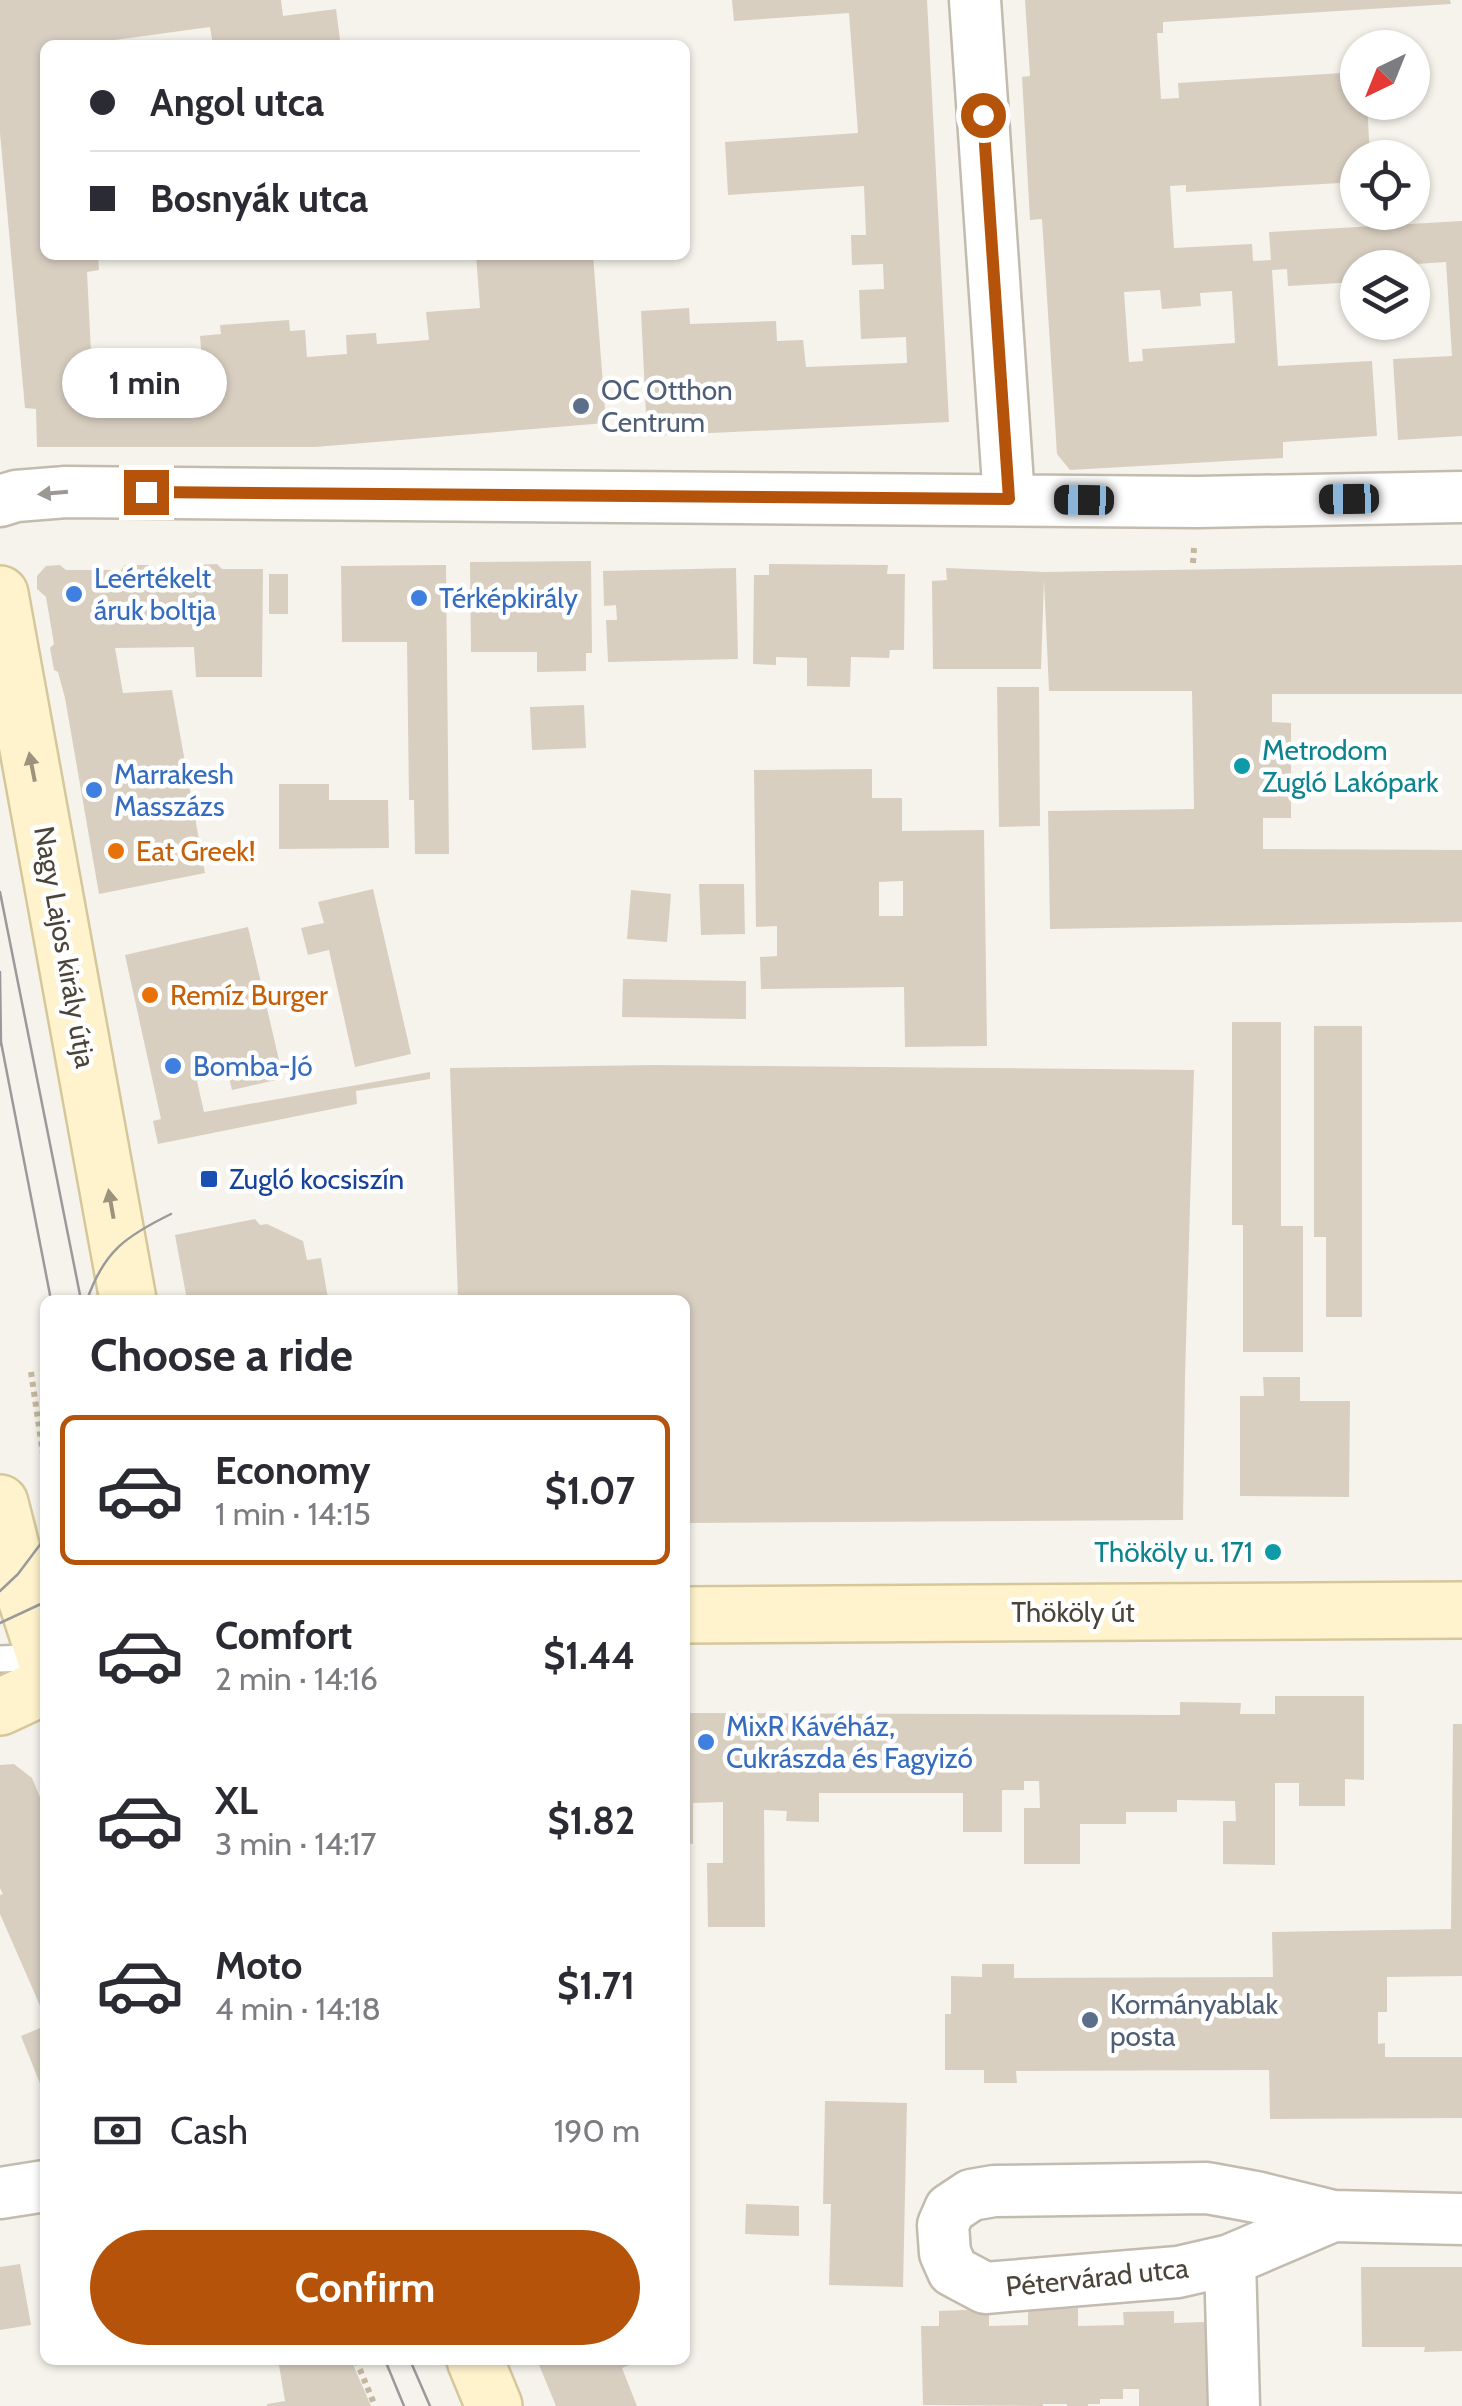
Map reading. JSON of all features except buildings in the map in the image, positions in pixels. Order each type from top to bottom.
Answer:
[{"type":"main road","name":"Nagy Lajos király útja","points":[[0,594],[5,644],[50,863],[127,1295]]},
{"type":"main road","points":[[0,1503],[29,1611]]},
{"type":"main road","name":"Thököly út","points":[[690,1615],[1462,1610]]},
{"type":"main road","points":[[0,1707],[40,1689]]},
{"type":"main road","points":[[477,2365],[494,2406]]},
{"type":"street","points":[[975,0],[1009,499]]},
{"type":"street","points":[[0,501],[16,496],[80,492],[1198,502],[1462,497]]},
{"type":"street","points":[[0,2193],[40,2187]]},
{"type":"street","name":"Pétervárad utca","points":[[1333,2216],[1230,2260],[1178,2272],[985,2288],[953,2272],[944,2253],[943,2225],[950,2210],[970,2195],[994,2191],[1207,2188],[1333,2216],[1462,2219]]},
{"type":"street","points":[[1230,2260],[1234,2406]]},
{"type":"lane","points":[[0,1659],[29,1611]]},
{"type":"path","points":[[30,1372],[40,1435]]},
{"type":"path","points":[[358,2365],[375,2406]]},
{"type":"tram line","points":[[0,892],[80,1295]]},
{"type":"tram line","points":[[0,972],[1,1045]]},
{"type":"tram line","points":[[0,1037],[50,1295]]},
{"type":"tram line","points":[[89,1295],[101,1269],[119,1247],[171,1214]]},
{"type":"tram line","points":[[0,1591],[40,1545]]},
{"type":"tram line","points":[[0,1623],[40,1604]]},
{"type":"tram line","points":[[387,2365],[404,2406]]},
{"type":"tram line","points":[[412,2365],[430,2406]]},
{"type":"place","name":"OC Otthon Centrum","points":[[581,406]]},
{"type":"place","name":"Leértékelt áruk boltja","points":[[74,594]]},
{"type":"place","name":"Térképkirály","points":[[419,598]]},
{"type":"place","name":"Metrodom Zugló Lakópark","points":[[1242,766]]},
{"type":"place","name":"Marrakesh Masszázs","points":[[94,790]]},
{"type":"place","name":"Eat Greek!","points":[[116,851]]},
{"type":"place","name":"Remíz Burger","points":[[150,995]]},
{"type":"place","name":"Bomba-Jó","points":[[173,1066]]},
{"type":"place","name":"Zugló kocsiszín","points":[[209,1179]]},
{"type":"place","name":"Thököly u. 171","points":[[1273,1552]]},
{"type":"place","name":"MixR Kávéház, Cukrászda és Fagyizó","points":[[706,1742]]},
{"type":"place","name":"Kormányablak posta","points":[[1090,2020]]},
{"type":"route","points":[[146,492],[1009,499],[983,115]]}]
